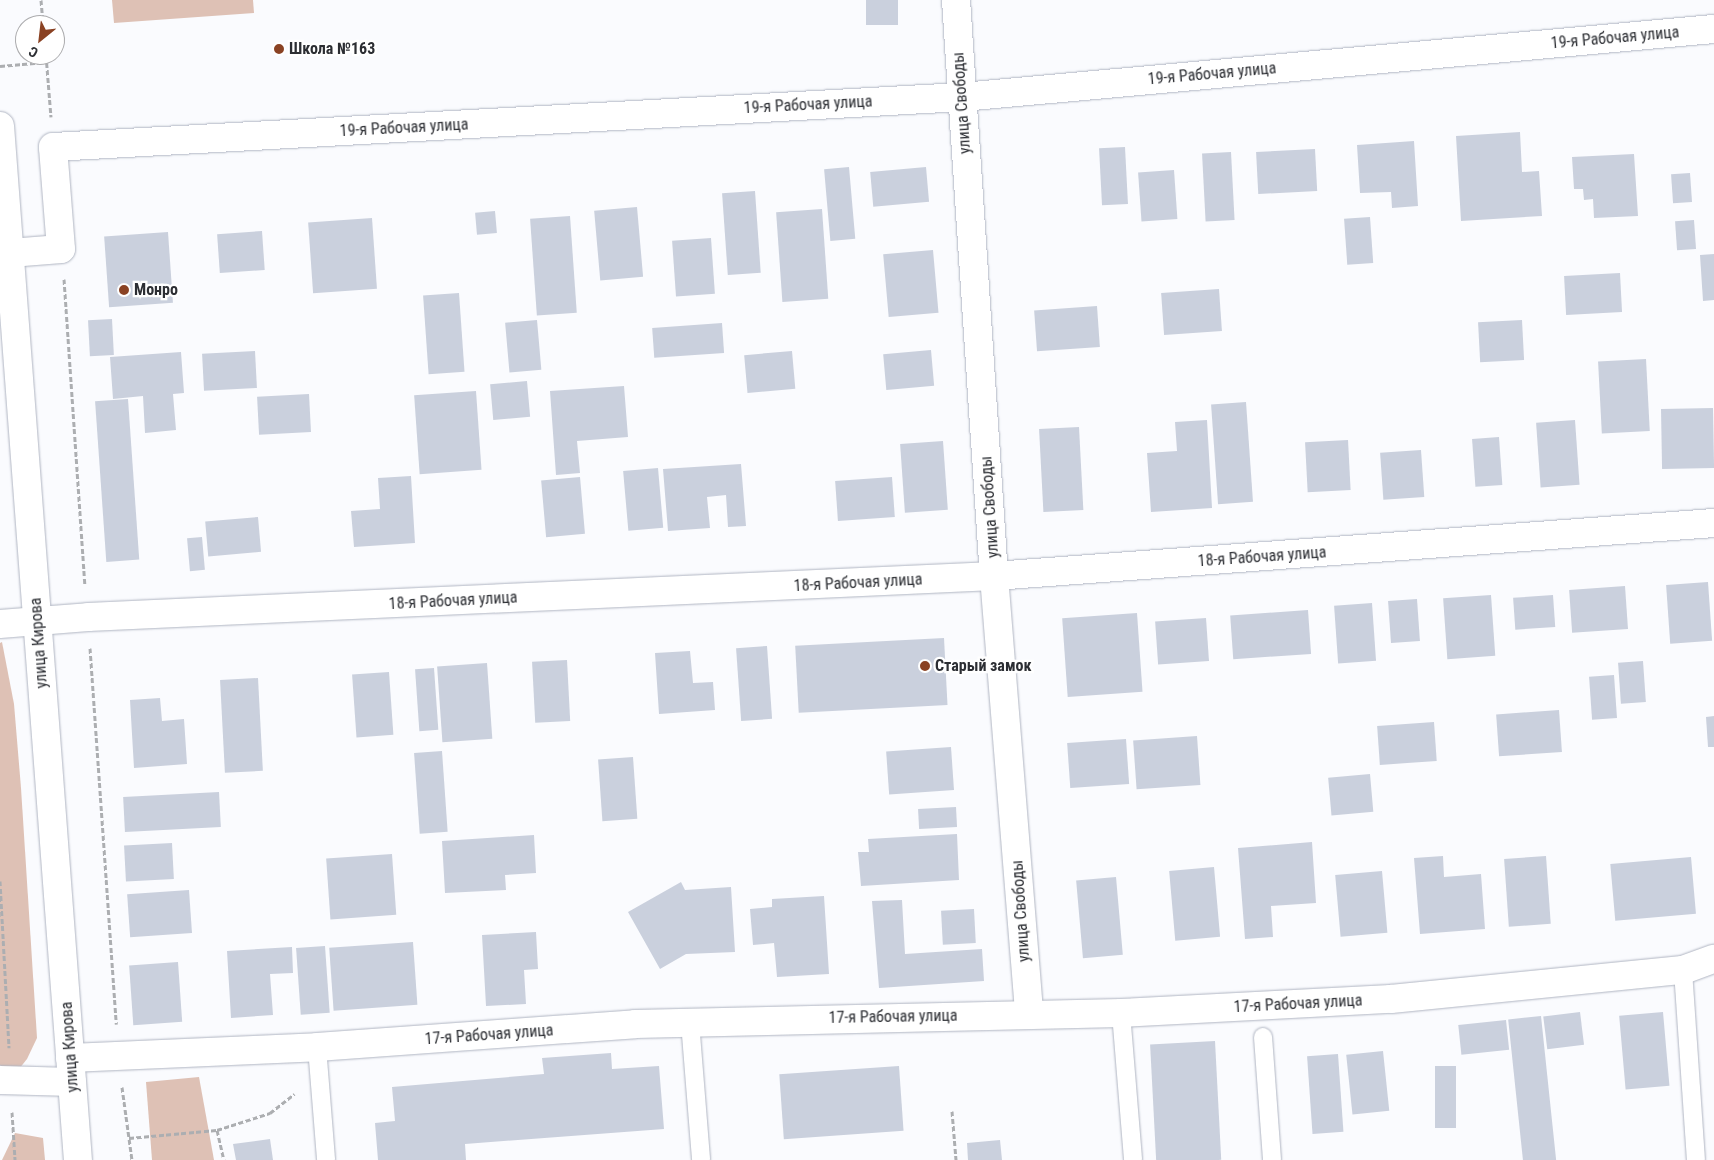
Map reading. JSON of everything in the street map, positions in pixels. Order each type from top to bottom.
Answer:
[{"type":"street","name":"улица Свободы","points":[[956,0],[994,576],[1029,1014]]},
{"type":"street","name":"19-я Рабочая улица","points":[[53,147],[962,97],[1714,29]]},
{"type":"street","name":"улица Кирова","points":[[0,126],[78,1160]]},
{"type":"street","points":[[10,252],[61,249],[53,147]]},
{"type":"street","name":"18-я Рабочая улица","points":[[0,624],[88,617],[994,576],[1714,523]]},
{"type":"street","name":"17-я Рабочая улица","points":[[6,1079],[71,1070],[118,1056],[318,1047],[635,1024],[1121,1013],[1390,1000],[1683,970],[1714,959]]},
{"type":"lane","points":[[1683,970],[1696,1160]]},
{"type":"lane","points":[[1121,1013],[1133,1160]]},
{"type":"lane","points":[[690,1022],[701,1160]]},
{"type":"lane","points":[[1263,1037],[1272,1160]]},
{"type":"lane","points":[[318,1047],[326,1160]]},
{"type":"path","points":[[41,0],[42,15]]},
{"type":"path","points":[[0,66],[15,65]]},
{"type":"path","points":[[46,65],[53,147]]},
{"type":"path","points":[[61,249],[118,1056],[132,1160]]},
{"type":"path","points":[[0,882],[6,1079],[15,1160]]},
{"type":"path","points":[[129,1138],[217,1130],[270,1113],[319,1074]]},
{"type":"path","points":[[952,1111],[956,1160]]},
{"type":"path","points":[[217,1130],[224,1160]]},
{"type":"shaded area","points":[[112,0],[253,0],[254,13],[114,23]]},
{"type":"shaded area","points":[[2,642],[14,704],[37,1038],[27,1059],[11,1079],[0,1065],[0,643]]},
{"type":"shaded area","points":[[199,1077],[214,1160],[152,1160],[146,1082]]},
{"type":"shaded area","points":[[15,1133],[43,1138],[45,1160],[2,1160]]},
{"type":"building","points":[[866,0],[898,0],[898,25],[866,25]]},
{"type":"building","points":[[1520,132],[1522,172],[1539,171],[1542,216],[1461,221],[1456,136]]},
{"type":"building","points":[[1414,141],[1418,206],[1392,208],[1391,192],[1360,193],[1357,145]]},
{"type":"building","points":[[1125,147],[1128,204],[1102,205],[1099,148]]},
{"type":"building","points":[[1315,149],[1317,191],[1258,194],[1256,152]]},
{"type":"building","points":[[1231,152],[1235,220],[1206,221],[1202,154]]},
{"type":"building","points":[[1634,154],[1638,216],[1594,218],[1593,199],[1584,200],[1583,189],[1574,189],[1572,157]]},
{"type":"building","points":[[849,167],[855,239],[830,241],[824,169]]},
{"type":"building","points":[[926,167],[929,202],[873,207],[870,172]]},
{"type":"building","points":[[1174,170],[1177,219],[1142,221],[1138,173]]},
{"type":"building","points":[[1690,173],[1692,202],[1673,203],[1671,174]]},
{"type":"building","points":[[755,191],[761,273],[728,275],[722,193]]},
{"type":"building","points":[[637,207],[643,277],[600,280],[594,211]]},
{"type":"building","points":[[822,209],[828,299],[782,302],[776,212]]},
{"type":"building","points":[[495,211],[497,233],[477,235],[475,213]]},
{"type":"building","points":[[570,216],[577,313],[537,316],[530,219]]},
{"type":"building","points":[[1370,217],[1373,263],[1347,265],[1344,219]]},
{"type":"building","points":[[372,218],[377,289],[313,293],[308,222]]},
{"type":"building","points":[[1694,220],[1696,249],[1677,250],[1675,221]]},
{"type":"building","points":[[262,231],[265,270],[220,273],[217,234]]},
{"type":"building","points":[[168,232],[173,303],[109,307],[104,236]]},
{"type":"building","points":[[711,238],[715,294],[676,297],[672,241]]},
{"type":"building","points":[[933,250],[938,313],[889,317],[883,254]]},
{"type":"building","points":[[1714,254],[1714,300],[1703,301],[1700,255]]},
{"type":"building","points":[[1620,273],[1622,312],[1566,315],[1564,276]]},
{"type":"building","points":[[1219,289],[1222,331],[1164,335],[1161,293]]},
{"type":"building","points":[[459,293],[465,372],[429,374],[423,296]]},
{"type":"building","points":[[1097,306],[1100,347],[1037,351],[1034,310]]},
{"type":"building","points":[[112,319],[114,355],[90,356],[88,320]]},
{"type":"building","points":[[537,320],[541,370],[509,373],[505,323]]},
{"type":"building","points":[[1522,320],[1524,360],[1480,362],[1478,322]]},
{"type":"building","points":[[722,323],[724,353],[654,358],[652,328]]},
{"type":"building","points":[[931,350],[934,386],[886,390],[883,354]]},
{"type":"building","points":[[255,351],[257,388],[204,391],[202,354]]},
{"type":"building","points":[[792,351],[795,389],[747,393],[744,355]]},
{"type":"building","points":[[181,352],[184,393],[173,394],[176,430],[145,433],[143,396],[113,399],[110,357]]},
{"type":"building","points":[[1646,359],[1650,431],[1602,433],[1598,362]]},
{"type":"building","points":[[527,381],[530,417],[493,420],[490,384]]},
{"type":"building","points":[[624,386],[628,437],[577,441],[580,473],[556,475],[550,391]]},
{"type":"building","points":[[476,391],[482,470],[420,474],[414,395]]},
{"type":"building","points":[[309,394],[311,432],[259,435],[257,397]]},
{"type":"building","points":[[128,399],[139,560],[106,562],[95,401]]},
{"type":"building","points":[[1246,402],[1253,502],[1218,504],[1211,404]]},
{"type":"building","points":[[1713,408],[1714,468],[1662,469],[1661,409]]},
{"type":"building","points":[[1207,420],[1212,508],[1151,512],[1147,453],[1177,451],[1175,422]]},
{"type":"building","points":[[1575,420],[1580,485],[1541,488],[1536,423]]},
{"type":"building","points":[[1079,427],[1083,510],[1043,512],[1039,429]]},
{"type":"building","points":[[1499,437],[1502,485],[1475,487],[1472,439]]},
{"type":"building","points":[[1348,440],[1351,490],[1308,492],[1305,442]]},
{"type":"building","points":[[943,441],[948,510],[905,513],[900,444]]},
{"type":"building","points":[[1421,450],[1424,497],[1383,500],[1380,453]]},
{"type":"building","points":[[741,464],[746,526],[728,527],[726,495],[707,497],[710,528],[668,531],[663,469]]},
{"type":"building","points":[[658,468],[663,528],[628,531],[623,471]]},
{"type":"building","points":[[411,476],[415,543],[354,547],[351,511],[380,509],[378,478]]},
{"type":"building","points":[[580,477],[585,534],[546,537],[541,480]]},
{"type":"building","points":[[892,477],[895,517],[838,521],[835,481]]},
{"type":"building","points":[[258,517],[261,552],[208,556],[205,522]]},
{"type":"building","points":[[202,537],[205,570],[190,571],[187,538]]},
{"type":"building","points":[[1708,582],[1712,641],[1670,644],[1666,585]]},
{"type":"building","points":[[1625,586],[1628,629],[1572,633],[1569,590]]},
{"type":"building","points":[[1491,595],[1495,656],[1447,659],[1443,598]]},
{"type":"building","points":[[1553,595],[1555,627],[1515,630],[1513,598]]},
{"type":"building","points":[[1417,599],[1420,641],[1391,643],[1388,601]]},
{"type":"building","points":[[1372,603],[1376,661],[1338,664],[1334,606]]},
{"type":"building","points":[[1308,610],[1311,654],[1233,659],[1230,615]]},
{"type":"building","points":[[1137,613],[1143,692],[1068,697],[1062,618]]},
{"type":"building","points":[[1206,618],[1209,661],[1158,664],[1155,622]]},
{"type":"building","points":[[944,638],[948,705],[799,713],[795,646]]},
{"type":"building","points":[[767,646],[772,719],[741,721],[736,648]]},
{"type":"building","points":[[690,651],[693,683],[713,682],[715,710],[659,714],[655,653]]},
{"type":"building","points":[[567,660],[570,721],[535,723],[532,662]]},
{"type":"building","points":[[1643,661],[1646,702],[1621,704],[1618,663]]},
{"type":"building","points":[[487,663],[492,739],[442,742],[437,666]]},
{"type":"building","points":[[434,668],[438,730],[419,731],[415,669]]},
{"type":"building","points":[[389,672],[393,735],[356,737],[352,675]]},
{"type":"building","points":[[1614,675],[1617,718],[1592,720],[1589,677]]},
{"type":"building","points":[[258,678],[263,771],[225,773],[220,680]]},
{"type":"building","points":[[160,698],[162,721],[184,719],[187,764],[134,768],[130,700]]},
{"type":"building","points":[[1559,710],[1562,752],[1499,756],[1496,714]]},
{"type":"building","points":[[1714,716],[1714,747],[1708,747],[1706,717]]},
{"type":"building","points":[[1434,722],[1437,761],[1380,765],[1377,726]]},
{"type":"building","points":[[1197,736],[1200,785],[1137,789],[1133,740]]},
{"type":"building","points":[[1126,739],[1129,784],[1070,788],[1067,743]]},
{"type":"building","points":[[951,747],[954,790],[889,794],[886,752]]},
{"type":"building","points":[[442,751],[448,832],[420,834],[414,753]]},
{"type":"building","points":[[633,757],[637,819],[602,821],[598,759]]},
{"type":"building","points":[[1370,774],[1373,812],[1331,816],[1328,778]]},
{"type":"building","points":[[219,792],[221,827],[125,832],[123,797]]},
{"type":"building","points":[[956,807],[957,827],[919,829],[918,809]]},
{"type":"building","points":[[957,834],[959,880],[861,886],[858,852],[869,852],[868,839]]},
{"type":"building","points":[[534,835],[536,873],[505,875],[506,890],[445,893],[442,841]]},
{"type":"building","points":[[1312,842],[1316,903],[1271,906],[1273,937],[1245,939],[1238,848]]},
{"type":"building","points":[[172,843],[174,879],[126,881],[124,846]]},
{"type":"building","points":[[392,854],[396,915],[330,919],[326,859]]},
{"type":"building","points":[[1443,856],[1444,877],[1481,874],[1485,929],[1420,934],[1414,858]]},
{"type":"building","points":[[1546,856],[1551,924],[1509,927],[1504,859]]},
{"type":"building","points":[[1691,857],[1696,914],[1615,921],[1610,864]]},
{"type":"building","points":[[1214,867],[1220,937],[1175,941],[1169,871]]},
{"type":"building","points":[[1382,871],[1387,933],[1341,937],[1335,875]]},
{"type":"building","points":[[1116,877],[1123,955],[1083,958],[1076,880]]},
{"type":"building","points":[[681,882],[685,890],[731,887],[735,952],[686,954],[660,969],[628,912]]},
{"type":"building","points":[[189,890],[192,933],[130,937],[127,894]]},
{"type":"building","points":[[824,896],[829,974],[777,977],[774,943],[753,945],[750,909],[772,907],[772,899]]},
{"type":"building","points":[[902,900],[905,954],[982,949],[984,981],[879,988],[872,901]]},
{"type":"building","points":[[974,909],[976,943],[943,945],[941,911]]},
{"type":"building","points":[[536,932],[538,969],[524,970],[526,1004],[486,1006],[482,935]]},
{"type":"building","points":[[413,942],[417,1005],[334,1011],[329,948]]},
{"type":"building","points":[[325,946],[330,1013],[301,1015],[296,948]]},
{"type":"building","points":[[292,947],[293,973],[270,974],[273,1015],[231,1018],[227,951]]},
{"type":"building","points":[[178,962],[182,1022],[133,1025],[129,965]]},
{"type":"building","points":[[1580,1012],[1584,1045],[1547,1049],[1543,1017]]},
{"type":"building","points":[[1663,1012],[1669,1086],[1626,1090],[1619,1016]]},
{"type":"building","points":[[1541,1016],[1556,1160],[1523,1160],[1508,1019]]},
{"type":"building","points":[[1506,1020],[1509,1050],[1461,1055],[1458,1025]]},
{"type":"building","points":[[1215,1041],[1221,1160],[1156,1160],[1150,1044]]},
{"type":"building","points":[[1383,1051],[1389,1111],[1352,1115],[1346,1055]]},
{"type":"building","points":[[611,1053],[612,1069],[659,1066],[664,1129],[465,1144],[466,1160],[378,1160],[375,1123],[395,1121],[392,1087],[544,1074],[542,1058]]},
{"type":"building","points":[[1338,1054],[1343,1132],[1313,1134],[1307,1056]]},
{"type":"building","points":[[899,1066],[904,1131],[784,1139],[779,1074]]},
{"type":"building","points":[[1435,1066],[1456,1066],[1456,1128],[1435,1128]]},
{"type":"building","points":[[270,1139],[273,1160],[236,1160],[233,1144]]},
{"type":"building","points":[[1000,1140],[1002,1160],[968,1160],[967,1143]]},
{"type":"place","name":"Школа №163","points":[[279,49]]},
{"type":"place","name":"Монро","points":[[124,290]]},
{"type":"place","name":"Старый замок","points":[[925,666]]}]
